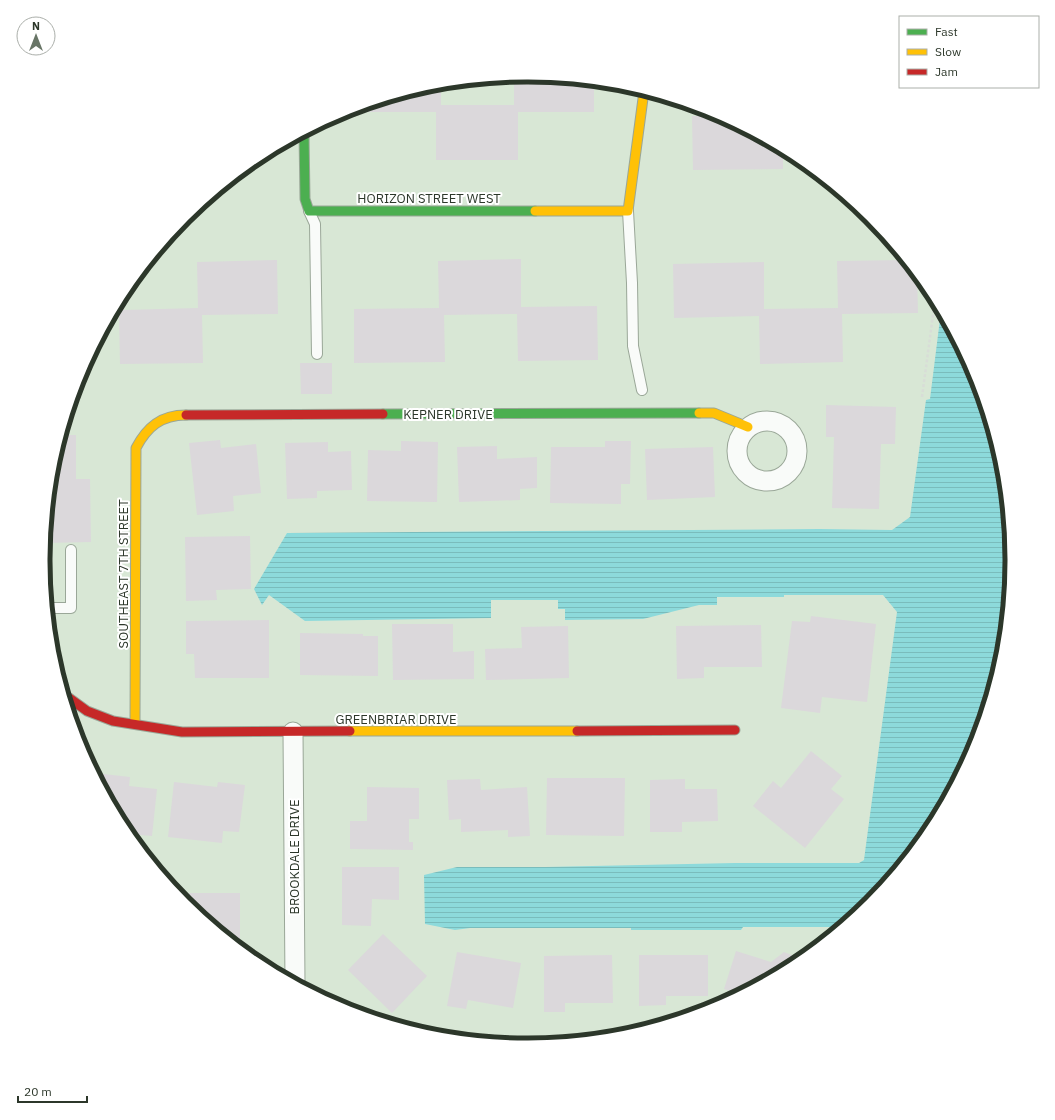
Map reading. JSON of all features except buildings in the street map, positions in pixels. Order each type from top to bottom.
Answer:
[{"type":"street","points":[[628,211],[643,97]]},
{"type":"street","points":[[304,138],[305,199],[309,211]]},
{"type":"street","name":"HORIZON STREET WEST","points":[[309,211],[628,211]]},
{"type":"street","name":"KEPNER DRIVE","points":[[148,428],[162,420],[176,415],[699,413],[714,413],[748,427]]},
{"type":"street","name":"SOUTHEAST 7TH STREET","points":[[135,724],[136,448],[148,428]]},
{"type":"street","name":"GREENBRIAR DRIVE","points":[[71,700],[87,711],[113,720],[182,732],[735,730]]},
{"type":"street","name":"BROOKDALE DRIVE","points":[[293,732],[295,977]]},
{"type":"lane","points":[[309,211],[315,224],[317,354]]},
{"type":"lane","points":[[628,211],[632,283],[633,346],[642,390]]},
{"type":"lane","points":[[53,608],[71,608],[71,550]]},
{"type":"path","points":[[922,397],[934,309]]},
{"type":"water","points":[[940,319],[969,377],[989,436],[996,467],[1004,529],[1005,560],[1001,622],[989,684],[969,743],[956,771],[925,825],[887,875],[865,898],[832,927],[743,927],[741,930],[470,928],[455,930],[425,924],[424,875],[457,867],[545,867],[735,863],[859,863],[864,860],[897,612],[883,595],[784,595],[784,597],[717,597],[717,605],[699,605],[643,619],[565,620],[565,609],[558,609],[558,600],[491,600],[491,618],[305,621],[269,595],[262,605],[254,589],[287,533],[819,529],[892,530],[910,517],[926,400],[930,399]]},
{"type":"traffic: fast","points":[[304,138],[305,199],[309,211],[535,211]]},
{"type":"traffic: fast","points":[[383,414],[699,413]]},
{"type":"traffic: slow","points":[[535,211],[628,211],[643,97]]},
{"type":"traffic: slow","points":[[699,413],[714,413],[748,427]]},
{"type":"traffic: slow","points":[[135,724],[136,448],[150,428],[162,420],[169,417],[186,415]]},
{"type":"traffic: slow","points":[[350,731],[577,731]]},
{"type":"traffic: jam","points":[[186,415],[383,414]]},
{"type":"traffic: jam","points":[[71,699],[87,711],[113,721],[182,732],[350,731]]},
{"type":"traffic: jam","points":[[577,731],[735,730]]}]
